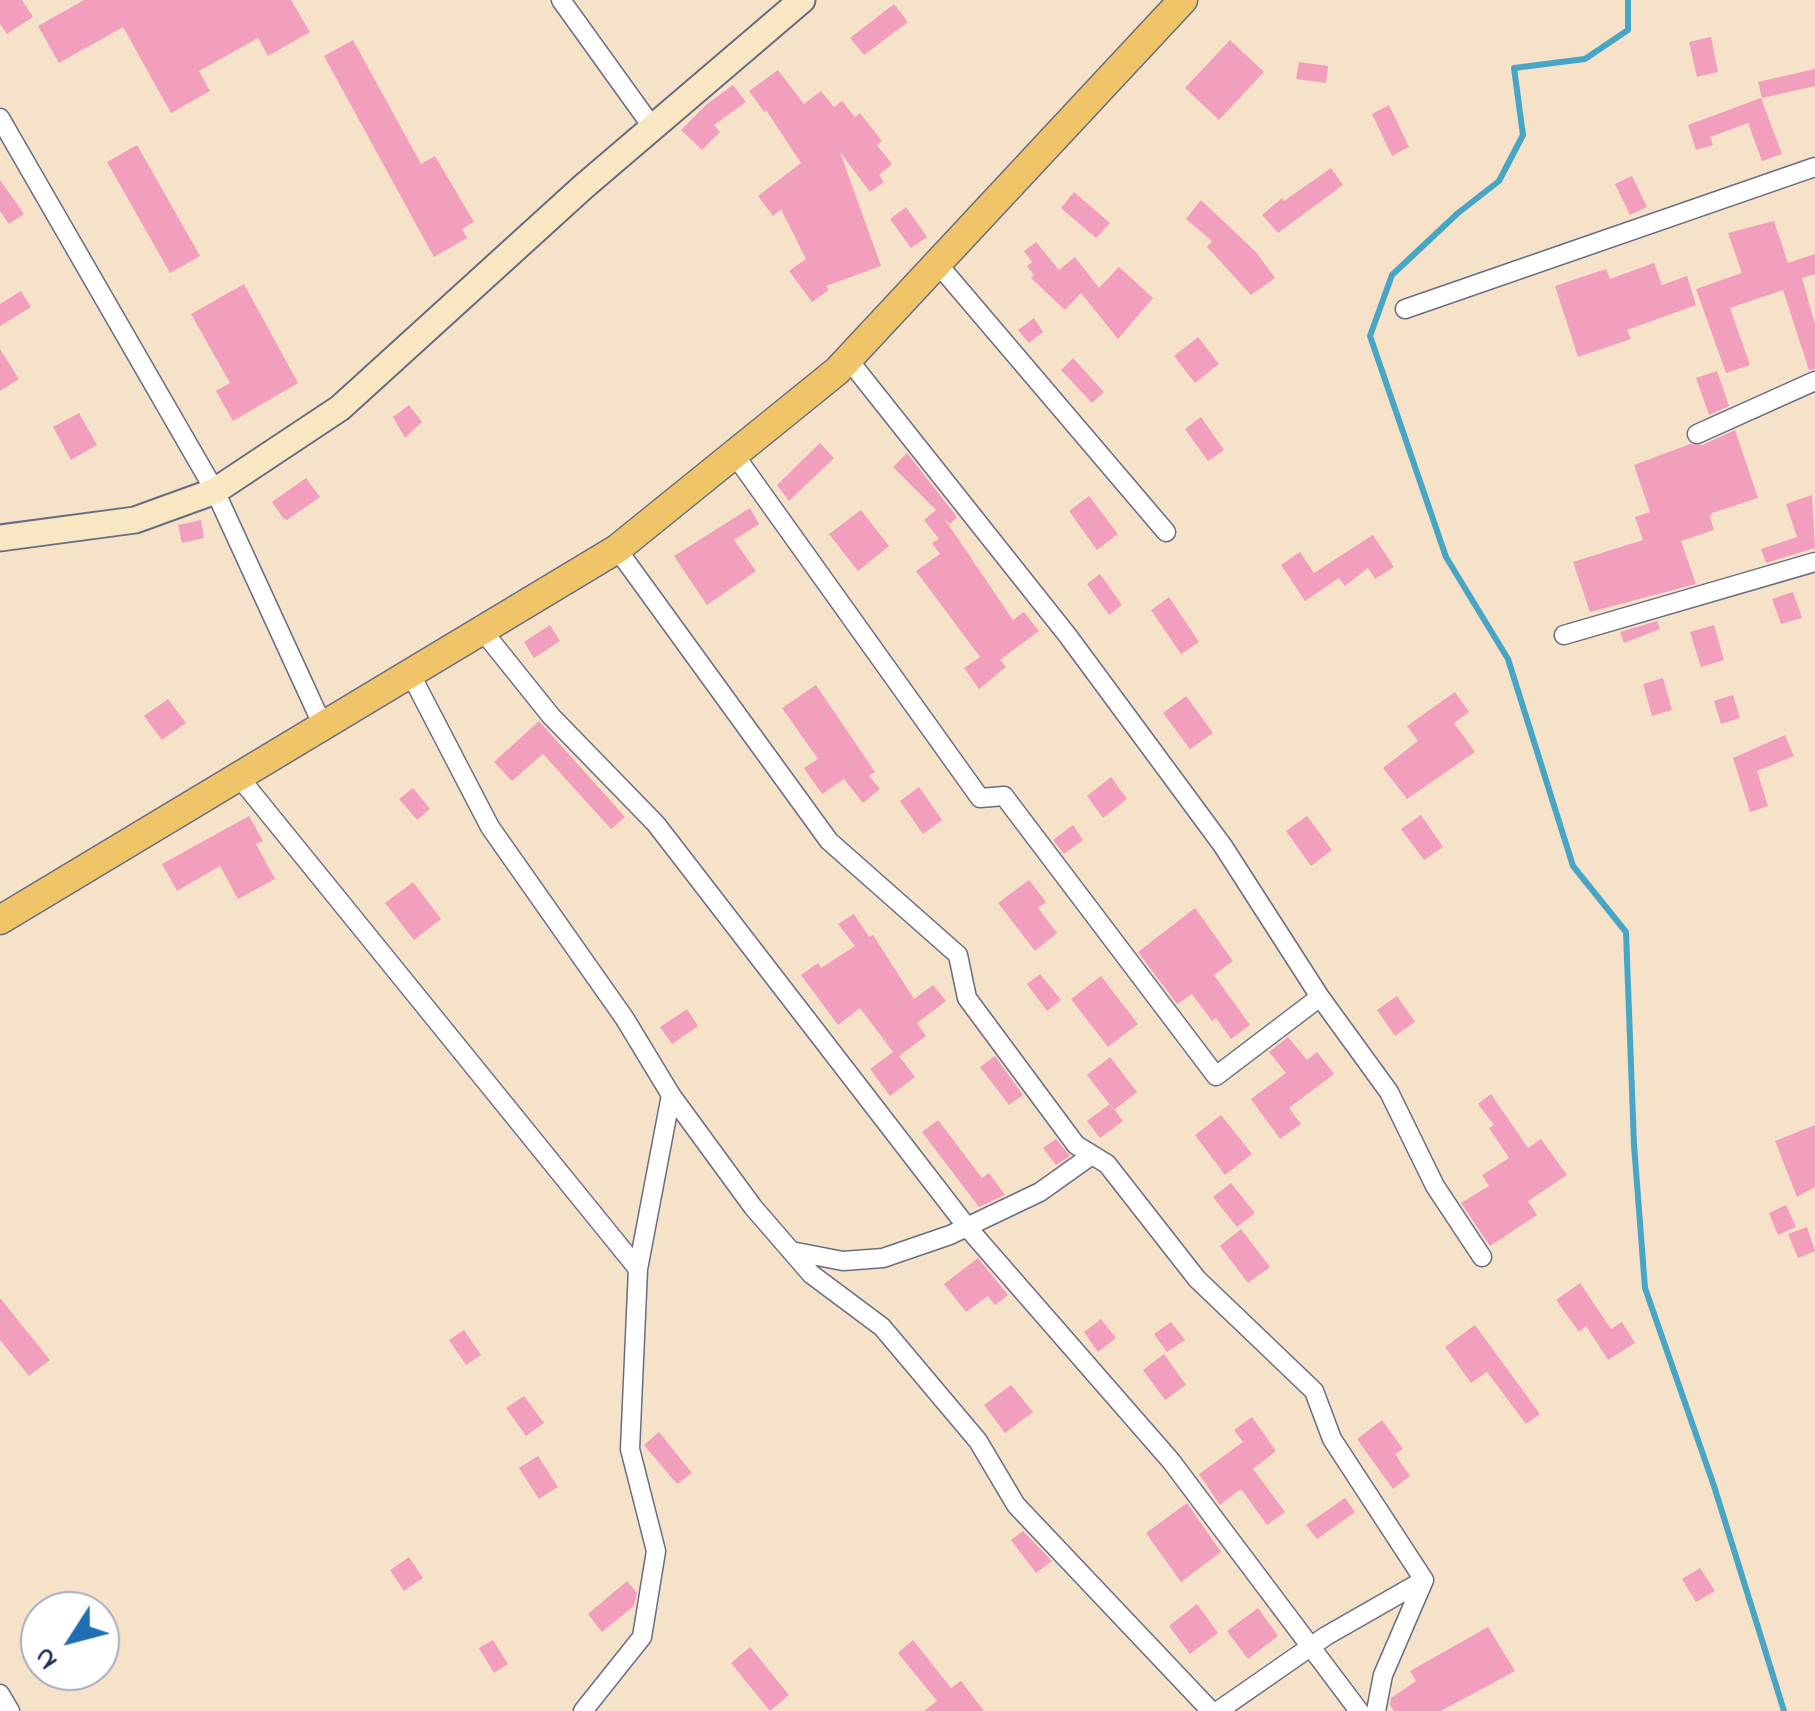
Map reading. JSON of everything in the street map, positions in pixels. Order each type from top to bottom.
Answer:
[{"type":"main road","points":[[0,920],[617,549],[848,359],[1183,0]]},
{"type":"street","points":[[561,0],[653,128]]},
{"type":"street","points":[[0,538],[134,520],[215,491],[340,408],[583,187],[802,0]]},
{"type":"street","points":[[0,118],[215,491],[323,726]]},
{"type":"street","points":[[1404,309],[1815,167]]},
{"type":"street","points":[[938,263],[1166,532]]},
{"type":"street","points":[[848,359],[1092,668],[1222,846],[1320,997],[1389,1092],[1435,1186],[1482,1257]]},
{"type":"street","points":[[1697,434],[1815,381]]},
{"type":"street","points":[[734,454],[980,798],[1004,796],[1216,1076],[1320,997]]},
{"type":"street","points":[[617,549],[829,841],[958,956],[967,998],[1076,1145],[1108,1164],[1197,1279],[1314,1391],[1332,1439],[1424,1580]]},
{"type":"street","points":[[1564,635],[1815,562]]},
{"type":"street","points":[[482,630],[551,716],[656,824],[966,1228],[1171,1461],[1359,1711]]},
{"type":"street","points":[[410,673],[490,827],[626,1019],[671,1095],[753,1207],[811,1274],[882,1327],[978,1440],[1016,1505],[1215,1711],[1312,1646],[1424,1580]]},
{"type":"street","points":[[240,777],[638,1269]]},
{"type":"street","points":[[583,1711],[642,1637],[656,1551],[630,1450],[638,1269],[671,1095]]},
{"type":"street","points":[[791,1251],[843,1261],[883,1258],[966,1228],[1040,1192],[1092,1155]]},
{"type":"street","points":[[1376,1711],[1383,1675],[1424,1580]]},
{"type":"street","points":[[0,1694],[10,1711]]},
{"type":"building","points":[[0,0],[22,0],[33,17],[7,34],[0,24]]},
{"type":"building","points":[[84,0],[291,0],[310,32],[268,56],[258,38],[199,71],[210,91],[171,113],[123,27],[59,63],[38,26]]},
{"type":"building","points":[[894,4],[908,22],[864,55],[850,38]]},
{"type":"building","points":[[1711,37],[1718,72],[1697,77],[1689,42]]},
{"type":"building","points":[[353,40],[421,164],[435,156],[474,222],[462,229],[467,238],[434,257],[324,56]]},
{"type":"building","points":[[1230,40],[1264,72],[1219,120],[1185,88]]},
{"type":"building","points":[[1299,62],[1328,66],[1326,83],[1296,79]]},
{"type":"building","points":[[1815,69],[1815,86],[1762,98],[1758,82]]},
{"type":"building","points":[[778,70],[804,104],[821,91],[834,107],[842,101],[855,117],[860,113],[882,141],[877,145],[892,164],[879,175],[884,182],[870,192],[840,152],[881,266],[826,286],[829,290],[812,302],[789,271],[806,259],[781,209],[773,216],[758,196],[801,163],[749,91]]},
{"type":"building","points":[[733,85],[746,102],[714,125],[720,132],[702,150],[681,130]]},
{"type":"building","points":[[1761,98],[1782,154],[1762,161],[1748,123],[1710,137],[1713,145],[1696,150],[1688,125]]},
{"type":"building","points":[[1389,105],[1409,147],[1392,156],[1372,114]]},
{"type":"building","points":[[137,145],[200,256],[170,273],[107,162]]},
{"type":"building","points":[[1331,168],[1343,185],[1278,233],[1262,215]]},
{"type":"building","points":[[1632,176],[1647,207],[1630,215],[1615,184]]},
{"type":"building","points":[[0,180],[24,214],[9,224],[0,211]]},
{"type":"building","points":[[1074,192],[1110,223],[1096,238],[1061,208]]},
{"type":"building","points":[[1201,200],[1256,252],[1275,278],[1251,295],[1207,247],[1212,241],[1186,219]]},
{"type":"building","points":[[906,207],[927,237],[911,248],[890,219]]},
{"type":"building","points":[[1774,221],[1788,263],[1815,254],[1815,274],[1802,278],[1815,324],[1815,369],[1809,370],[1783,290],[1730,308],[1750,365],[1726,373],[1696,289],[1742,273],[1728,233]]},
{"type":"building","points":[[1036,242],[1059,270],[1075,257],[1099,288],[1119,267],[1153,298],[1118,339],[1081,293],[1065,310],[1031,278],[1034,275],[1027,266],[1032,262],[1024,251]]},
{"type":"building","points":[[1654,263],[1662,285],[1687,276],[1696,305],[1627,330],[1631,339],[1578,357],[1555,286],[1606,269],[1610,279]]},
{"type":"building","points":[[244,284],[298,383],[233,421],[216,391],[230,383],[191,314]]},
{"type":"building","points":[[21,291],[31,307],[0,326],[0,304]]},
{"type":"building","points":[[1034,318],[1043,332],[1029,343],[1018,330]]},
{"type":"building","points":[[1198,337],[1219,364],[1195,383],[1174,356]]},
{"type":"building","points":[[0,349],[19,379],[0,391]]},
{"type":"building","points":[[1073,358],[1104,392],[1092,403],[1061,370]]},
{"type":"building","points":[[1717,371],[1729,406],[1709,415],[1696,378]]},
{"type":"building","points":[[409,405],[422,422],[405,438],[393,417]]},
{"type":"building","points":[[79,413],[97,445],[71,460],[53,427]]},
{"type":"building","points":[[1201,417],[1224,450],[1208,461],[1185,429]]},
{"type":"building","points":[[1735,430],[1758,498],[1712,513],[1714,530],[1681,541],[1696,584],[1590,612],[1573,562],[1643,540],[1635,517],[1650,512],[1634,465],[1690,444],[1702,445]]},
{"type":"building","points":[[820,443],[834,458],[789,501],[777,485]]},
{"type":"building","points":[[907,453],[957,517],[950,524],[944,518],[1013,620],[1024,612],[1039,631],[1000,660],[1006,667],[979,689],[964,668],[980,657],[916,571],[940,554],[932,543],[939,539],[924,520],[936,510],[893,467]]},
{"type":"building","points":[[306,478],[320,497],[287,520],[283,518],[272,502]]},
{"type":"building","points":[[1812,495],[1815,548],[1766,563],[1761,549],[1797,537],[1786,504]]},
{"type":"building","points":[[1089,496],[1118,534],[1097,550],[1069,511]]},
{"type":"building","points":[[750,508],[759,524],[734,540],[756,571],[707,605],[674,556]]},
{"type":"building","points":[[861,510],[889,546],[858,571],[829,534]]},
{"type":"building","points":[[201,520],[204,538],[182,543],[178,525]]},
{"type":"building","points":[[1373,535],[1394,567],[1375,579],[1368,568],[1345,586],[1339,578],[1305,601],[1281,565],[1300,552],[1314,573]]},
{"type":"building","points":[[1100,574],[1122,605],[1109,615],[1087,584]]},
{"type":"building","points":[[1793,592],[1802,618],[1781,624],[1772,599]]},
{"type":"building","points":[[1169,597],[1199,642],[1181,654],[1151,610]]},
{"type":"building","points":[[1657,621],[1660,629],[1624,643],[1620,632]]},
{"type":"building","points":[[550,625],[560,641],[534,658],[524,642]]},
{"type":"building","points":[[1714,625],[1724,660],[1701,667],[1690,632]]},
{"type":"building","points":[[1663,678],[1672,710],[1652,716],[1643,684]]},
{"type":"building","points":[[816,685],[875,772],[869,776],[880,789],[863,803],[844,779],[822,794],[804,768],[818,759],[782,708]]},
{"type":"building","points":[[1455,692],[1469,712],[1454,723],[1475,752],[1407,799],[1383,768],[1418,741],[1407,726]]},
{"type":"building","points":[[1733,695],[1740,718],[1721,724],[1714,701]]},
{"type":"building","points":[[1186,696],[1213,733],[1190,749],[1163,713]]},
{"type":"building","points":[[168,699],[186,723],[162,740],[144,716]]},
{"type":"building","points":[[539,721],[625,817],[611,829],[543,754],[512,781],[494,762]]},
{"type":"building","points":[[1785,735],[1794,756],[1757,771],[1768,806],[1750,812],[1733,758]]},
{"type":"building","points":[[1111,777],[1127,799],[1103,818],[1087,796]]},
{"type":"building","points":[[919,787],[942,820],[923,834],[900,801]]},
{"type":"building","points":[[413,788],[430,809],[417,820],[399,799]]},
{"type":"building","points":[[1421,815],[1443,847],[1424,860],[1401,829]]},
{"type":"building","points":[[249,816],[263,841],[256,844],[275,879],[238,899],[220,866],[177,891],[162,864]]},
{"type":"building","points":[[1307,816],[1332,850],[1311,866],[1286,831]]},
{"type":"building","points":[[1073,825],[1083,840],[1064,854],[1053,840]]},
{"type":"building","points":[[1029,880],[1046,902],[1038,908],[1057,933],[1035,951],[998,903]]},
{"type":"building","points":[[413,882],[441,919],[414,940],[385,903]]},
{"type":"building","points":[[1195,908],[1233,961],[1214,975],[1250,1025],[1231,1039],[1192,994],[1177,1004],[1138,952]]},
{"type":"building","points":[[854,914],[869,937],[873,935],[914,999],[933,985],[946,1001],[917,1023],[926,1036],[899,1056],[915,1077],[890,1096],[870,1069],[893,1052],[860,1008],[838,1025],[801,975],[818,963],[821,968],[855,946],[838,924]]},
{"type":"building","points":[[1040,974],[1061,1000],[1047,1011],[1027,984]]},
{"type":"building","points":[[1101,976],[1138,1024],[1108,1047],[1071,999]]},
{"type":"building","points":[[1397,996],[1415,1022],[1395,1036],[1377,1010]]},
{"type":"building","points":[[687,1009],[698,1026],[672,1044],[660,1027]]},
{"type":"building","points":[[1288,1037],[1307,1060],[1317,1052],[1334,1074],[1289,1108],[1301,1124],[1280,1139],[1251,1099],[1286,1073],[1269,1052]]},
{"type":"building","points":[[995,1056],[1023,1095],[1009,1105],[980,1067]]},
{"type":"building","points":[[1110,1057],[1137,1092],[1114,1110],[1087,1075]]},
{"type":"building","points":[[1491,1094],[1528,1148],[1541,1139],[1567,1175],[1528,1201],[1537,1215],[1490,1246],[1461,1203],[1489,1186],[1482,1175],[1509,1158],[1489,1128],[1494,1125],[1478,1104]]},
{"type":"building","points":[[1110,1104],[1123,1121],[1100,1138],[1087,1121]]},
{"type":"building","points":[[1221,1115],[1252,1154],[1225,1175],[1195,1135]]},
{"type":"building","points":[[938,1120],[982,1178],[989,1173],[1005,1195],[979,1207],[922,1132]]},
{"type":"building","points":[[1815,1125],[1815,1187],[1797,1197],[1775,1141]]},
{"type":"building","points":[[1056,1139],[1070,1156],[1056,1165],[1043,1148]]},
{"type":"building","points":[[1231,1183],[1255,1213],[1237,1227],[1213,1197]]},
{"type":"building","points":[[1786,1205],[1796,1227],[1778,1235],[1769,1213]]},
{"type":"building","points":[[1807,1227],[1815,1251],[1798,1258],[1788,1234]]},
{"type":"building","points":[[1241,1229],[1270,1267],[1248,1283],[1220,1246]]},
{"type":"building","points":[[978,1258],[1008,1295],[995,1305],[988,1296],[966,1312],[944,1284]]},
{"type":"building","points":[[1580,1283],[1611,1329],[1622,1322],[1635,1343],[1608,1360],[1586,1326],[1579,1332],[1556,1300]]},
{"type":"building","points":[[0,1298],[50,1360],[29,1376],[0,1340]]},
{"type":"building","points":[[1101,1319],[1116,1338],[1098,1352],[1084,1332]]},
{"type":"building","points":[[1171,1322],[1185,1340],[1167,1352],[1154,1334]]},
{"type":"building","points":[[1475,1325],[1540,1414],[1526,1424],[1487,1372],[1471,1383],[1445,1347]]},
{"type":"building","points":[[464,1330],[481,1355],[466,1365],[449,1340]]},
{"type":"building","points":[[1164,1354],[1186,1385],[1165,1400],[1143,1370]]},
{"type":"building","points":[[1011,1385],[1033,1412],[1005,1433],[984,1405]]},
{"type":"building","points":[[524,1396],[544,1423],[526,1436],[506,1408]]},
{"type":"building","points":[[1252,1417],[1276,1451],[1253,1469],[1285,1512],[1267,1525],[1241,1489],[1220,1505],[1199,1474],[1243,1442],[1234,1430]]},
{"type":"building","points":[[1382,1420],[1403,1449],[1395,1454],[1410,1476],[1393,1489],[1357,1439]]},
{"type":"building","points":[[659,1432],[692,1473],[677,1484],[644,1445]]},
{"type":"building","points":[[538,1456],[558,1487],[539,1499],[519,1468]]},
{"type":"building","points":[[1345,1498],[1355,1512],[1317,1539],[1306,1525]]},
{"type":"building","points":[[1187,1503],[1221,1552],[1181,1582],[1146,1533]]},
{"type":"building","points":[[1023,1531],[1052,1561],[1036,1573],[1011,1540]]},
{"type":"building","points":[[409,1557],[423,1578],[404,1591],[390,1570]]},
{"type":"building","points":[[1700,1568],[1715,1591],[1696,1602],[1682,1579]]},
{"type":"building","points":[[627,1581],[637,1593],[634,1606],[602,1632],[588,1614]]},
{"type":"building","points":[[1197,1604],[1218,1633],[1190,1654],[1169,1626]]},
{"type":"building","points":[[1258,1608],[1278,1636],[1248,1659],[1227,1631]]},
{"type":"building","points":[[1488,1627],[1515,1671],[1441,1711],[1394,1711],[1391,1698],[1416,1681],[1410,1671]]},
{"type":"building","points":[[493,1640],[508,1664],[494,1673],[479,1648]]},
{"type":"building","points":[[913,1640],[951,1688],[961,1681],[984,1711],[924,1711],[937,1701],[898,1653]]},
{"type":"building","points":[[750,1647],[789,1695],[770,1711],[731,1663]]},
{"type":"waterway","points":[[1628,0],[1628,30],[1585,59],[1514,68],[1523,135],[1499,181],[1458,213],[1392,275],[1370,336],[1446,557],[1508,659],[1573,866],[1626,932],[1634,1145],[1645,1288],[1714,1486],[1784,1711]]}]
